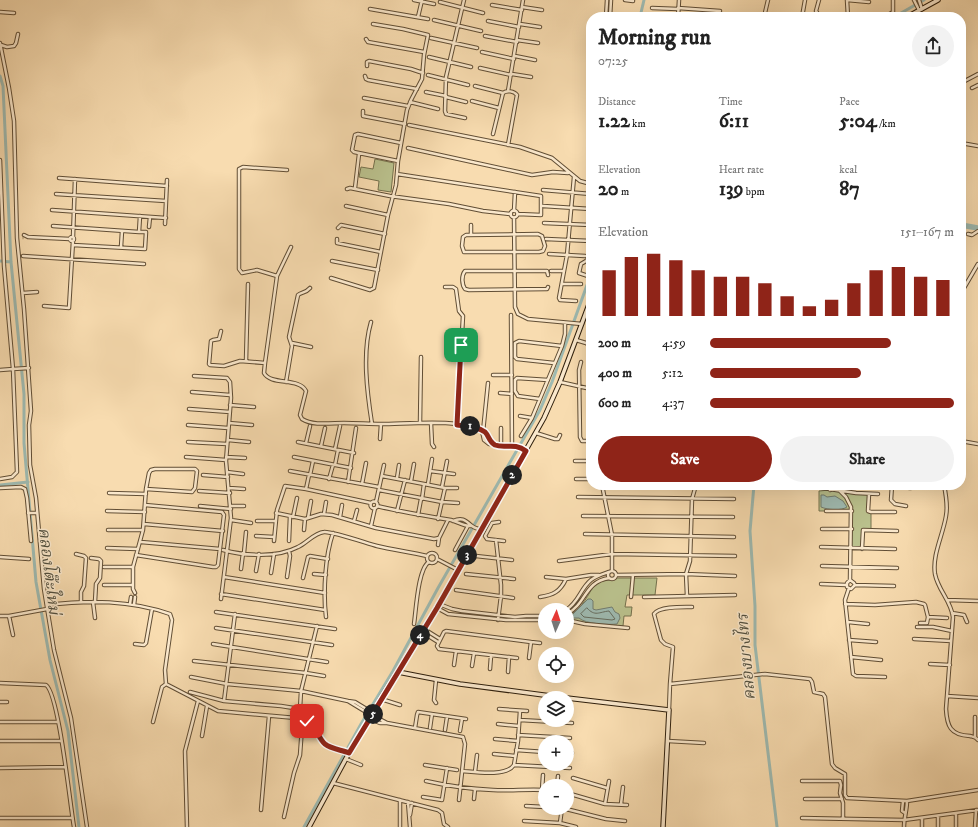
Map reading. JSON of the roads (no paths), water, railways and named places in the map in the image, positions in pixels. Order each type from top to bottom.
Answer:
[{"type":"street","points":[[414,0],[434,4]]},
{"type":"street","points":[[464,0],[446,80],[446,114],[465,118]]},
{"type":"street","points":[[508,91],[523,0]]},
{"type":"street","points":[[606,12],[607,0]]},
{"type":"street","points":[[610,12],[611,0]]},
{"type":"street","points":[[625,0],[633,1]]},
{"type":"street","points":[[678,0],[678,12]]},
{"type":"street","points":[[765,12],[768,0]]},
{"type":"street","points":[[803,12],[805,0]]},
{"type":"street","points":[[816,11],[819,0]]},
{"type":"street","points":[[848,12],[847,0],[869,2]]},
{"type":"street","points":[[893,0],[894,12]]},
{"type":"street","points":[[914,12],[938,0]]},
{"type":"street","points":[[418,17],[422,1]]},
{"type":"street","points":[[915,1],[920,8]]},
{"type":"street","points":[[919,1],[920,8]]},
{"type":"street","points":[[440,2],[483,13]]},
{"type":"street","points":[[492,5],[542,10]]},
{"type":"street","points":[[652,8],[720,11]]},
{"type":"street","points":[[370,9],[428,18]]},
{"type":"street","points":[[0,12],[14,13]]},
{"type":"street","points":[[434,20],[481,31]]},
{"type":"street","points":[[488,21],[540,27]]},
{"type":"street","points":[[330,278],[372,290],[374,288],[393,196],[408,106],[422,79],[424,52],[428,35],[373,24]]},
{"type":"street","points":[[18,34],[14,46],[7,47],[0,44],[2,63],[14,121],[17,237],[23,293],[31,411],[29,425],[30,465],[37,513],[46,608],[54,650],[71,718],[87,827]]},
{"type":"street","points":[[485,36],[538,43]]},
{"type":"street","points":[[431,38],[477,48]]},
{"type":"street","points":[[366,39],[368,42],[424,52]]},
{"type":"street","points":[[482,52],[535,60]]},
{"type":"street","points":[[429,57],[471,67]]},
{"type":"street","points":[[367,66],[369,61],[411,69],[423,73]]},
{"type":"street","points":[[480,68],[531,77]]},
{"type":"street","points":[[966,80],[978,74]]},
{"type":"street","points":[[428,75],[468,85]]},
{"type":"street","points":[[365,76],[368,80],[417,89]]},
{"type":"street","points":[[972,88],[978,85]]},
{"type":"street","points":[[475,86],[503,93],[508,91],[513,92],[517,95],[508,145]]},
{"type":"street","points":[[426,92],[466,102]]},
{"type":"street","points":[[493,134],[503,93]]},
{"type":"street","points":[[364,98],[408,106]]},
{"type":"street","points":[[472,101],[499,108]]},
{"type":"street","points":[[410,102],[438,109]]},
{"type":"street","points":[[363,110],[363,116],[405,124]]},
{"type":"street","points":[[409,125],[520,147],[552,158],[568,173],[580,181],[586,183]]},
{"type":"street","points":[[398,161],[359,154],[352,150],[355,135],[358,134],[401,143]]},
{"type":"street","points":[[966,144],[978,146]]},
{"type":"street","points":[[408,148],[532,175],[553,172],[568,173]]},
{"type":"street","points":[[355,188],[359,154]]},
{"type":"street","points":[[0,160],[4,264],[14,369],[15,443],[17,467],[17,472],[12,477],[0,479]]},
{"type":"street","points":[[277,276],[257,270],[245,273],[240,272],[239,169],[243,167],[287,170]]},
{"type":"street","points":[[397,174],[539,195],[541,198],[541,215],[518,214],[514,211]]},
{"type":"street","points":[[574,176],[567,255],[559,298],[560,300],[576,301]]},
{"type":"street","points":[[59,178],[167,186]]},
{"type":"street","points":[[44,306],[69,308],[75,179]]},
{"type":"street","points":[[165,224],[167,180]]},
{"type":"street","points":[[347,190],[350,188],[355,188],[393,196],[449,204],[483,211],[511,214],[514,218],[515,307],[518,314],[523,318],[580,324]]},
{"type":"street","points":[[543,190],[586,194]]},
{"type":"street","points":[[511,214],[514,211],[514,192]]},
{"type":"street","points":[[56,194],[166,201]]},
{"type":"street","points":[[346,206],[388,215]]},
{"type":"street","points":[[544,206],[586,209]]},
{"type":"street","points":[[52,210],[166,218]]},
{"type":"street","points":[[514,218],[518,214]]},
{"type":"street","points":[[139,232],[140,216]]},
{"type":"street","points":[[149,227],[150,217]]},
{"type":"street","points":[[544,223],[586,225]]},
{"type":"street","points":[[338,228],[341,225],[385,234]]},
{"type":"street","points":[[471,225],[471,235]]},
{"type":"street","points":[[17,237],[72,240],[121,248],[145,249],[146,232],[53,226]]},
{"type":"street","points":[[968,234],[973,234],[978,230]]},
{"type":"street","points":[[121,248],[122,231]]},
{"type":"street","points":[[540,234],[545,246],[543,251],[539,252],[464,252],[462,246],[463,236],[471,235],[540,234]]},
{"type":"street","points":[[546,238],[586,241]]},
{"type":"street","points":[[337,239],[337,243],[381,252]]},
{"type":"street","points":[[290,247],[277,276],[264,363],[264,373],[266,376],[299,385],[304,388],[306,391],[300,415],[302,419],[314,422],[372,424],[431,423],[474,427],[486,433],[491,442],[496,445],[518,446],[525,450]]},
{"type":"street","points":[[549,254],[584,256]]},
{"type":"street","points":[[23,256],[144,264]]},
{"type":"street","points":[[332,261],[378,270]]},
{"type":"street","points":[[586,261],[581,264],[579,273],[586,276]]},
{"type":"street","points":[[0,265],[4,264]]},
{"type":"street","points":[[966,284],[978,264]]},
{"type":"street","points":[[548,275],[546,271],[465,271],[463,274],[463,285],[465,289],[515,290],[547,289],[548,287]]},
{"type":"street","points":[[551,271],[564,271]]},
{"type":"street","points":[[246,361],[248,284]]},
{"type":"street","points":[[562,284],[581,284]]},
{"type":"street","points":[[445,287],[453,287],[456,289],[459,311],[462,313],[463,318],[457,425]]},
{"type":"street","points":[[286,382],[292,343],[289,337],[298,296],[299,294],[308,291],[310,288]]},
{"type":"street","points":[[23,293],[37,292]]},
{"type":"street","points":[[309,827],[348,753],[437,608],[456,569],[481,530],[544,418],[560,382],[576,340],[580,324],[586,312]]},
{"type":"street","points":[[511,315],[512,446]]},
{"type":"street","points":[[371,322],[366,340],[366,348],[368,396],[372,424]]},
{"type":"street","points":[[521,436],[532,418],[562,346],[565,334],[565,323]]},
{"type":"street","points":[[221,331],[219,339],[211,341],[209,364],[212,366],[224,366],[236,362],[246,361],[264,363]]},
{"type":"street","points":[[576,340],[586,343]]},
{"type":"street","points":[[554,363],[517,359],[515,357],[515,344],[520,341],[562,346]]},
{"type":"street","points":[[292,343],[311,347]]},
{"type":"street","points":[[420,423],[421,357]]},
{"type":"street","points":[[581,362],[579,386],[580,437],[582,440],[586,440]]},
{"type":"street","points":[[0,370],[28,368]]},
{"type":"street","points":[[493,375],[512,375]]},
{"type":"street","points":[[194,376],[229,379],[230,382],[230,412],[226,458],[231,520],[221,599]]},
{"type":"street","points":[[540,399],[518,396],[515,391],[515,380],[517,378],[548,380]]},
{"type":"street","points":[[560,382],[586,388]]},
{"type":"street","points":[[483,431],[488,383]]},
{"type":"street","points":[[192,392],[230,395]]},
{"type":"street","points":[[500,394],[512,394]]},
{"type":"street","points":[[230,405],[254,407]]},
{"type":"street","points":[[190,409],[230,412]]},
{"type":"street","points":[[520,416],[532,418]]},
{"type":"street","points":[[229,423],[252,425]]},
{"type":"street","points":[[431,423],[432,444],[434,447]]},
{"type":"street","points":[[380,440],[381,424]]},
{"type":"street","points":[[188,425],[228,428]]},
{"type":"street","points":[[306,443],[310,426]]},
{"type":"street","points":[[329,479],[334,465],[340,426]]},
{"type":"street","points":[[321,446],[325,428]]},
{"type":"street","points":[[348,482],[354,453],[356,428]]},
{"type":"street","points":[[501,428],[501,445]]},
{"type":"street","points":[[536,432],[542,436],[555,439],[558,439],[560,435]]},
{"type":"street","points":[[188,442],[249,442]]},
{"type":"street","points":[[298,442],[354,453]]},
{"type":"street","points":[[966,442],[978,444]]},
{"type":"street","points":[[294,457],[350,468]]},
{"type":"street","points":[[186,458],[245,458]]},
{"type":"street","points":[[418,515],[432,459]]},
{"type":"street","points":[[306,489],[313,461]]},
{"type":"street","points":[[442,486],[447,461]]},
{"type":"street","points":[[575,461],[586,461]]},
{"type":"street","points":[[362,484],[366,463]]},
{"type":"street","points":[[411,481],[414,464]]},
{"type":"street","points":[[371,526],[384,465]]},
{"type":"street","points":[[396,478],[399,465]]},
{"type":"street","points":[[131,593],[133,587],[133,567],[141,542],[144,524],[146,489],[148,473],[151,470],[195,469],[197,471],[195,488],[192,492],[146,489]]},
{"type":"street","points":[[290,471],[362,484],[421,499],[442,502],[458,502]]},
{"type":"street","points":[[430,471],[454,474]]},
{"type":"street","points":[[227,472],[243,474]]},
{"type":"street","points":[[203,476],[228,477]]},
{"type":"street","points":[[382,476],[442,486],[445,488],[457,488]]},
{"type":"street","points":[[576,479],[586,479]]},
{"type":"street","points":[[397,511],[405,480]]},
{"type":"street","points":[[274,541],[276,513],[285,486],[371,503],[376,502]]},
{"type":"street","points":[[0,488],[23,488],[26,492],[31,541]]},
{"type":"street","points":[[229,488],[244,489]]},
{"type":"street","points":[[438,519],[445,488]]},
{"type":"street","points":[[603,490],[612,535],[611,571],[608,575],[609,578]]},
{"type":"street","points":[[687,596],[686,574],[689,568],[691,555],[692,498],[694,490]]},
{"type":"street","points":[[830,490],[878,494]]},
{"type":"street","points":[[892,490],[891,500],[895,504],[906,506]]},
{"type":"street","points":[[945,490],[946,516],[937,553],[935,574],[952,613],[952,641],[946,700],[947,723],[958,735],[975,737],[978,740]]},
{"type":"street","points":[[199,491],[230,493]]},
{"type":"street","points":[[840,491],[850,504],[852,511],[850,580],[846,585]]},
{"type":"street","points":[[109,493],[146,494]]},
{"type":"street","points":[[869,494],[868,511],[895,512]]},
{"type":"street","points":[[578,497],[734,499]]},
{"type":"street","points":[[289,541],[291,516],[297,498]]},
{"type":"street","points":[[304,530],[311,501]]},
{"type":"street","points":[[324,514],[326,502]]},
{"type":"street","points":[[371,503],[372,507],[453,521],[481,530]]},
{"type":"street","points":[[136,554],[216,567],[218,565],[222,550],[224,515],[222,512],[145,505]]},
{"type":"street","points":[[340,517],[342,505]]},
{"type":"street","points":[[200,506],[231,509]]},
{"type":"street","points":[[231,506],[244,506]]},
{"type":"street","points":[[354,521],[357,510]]},
{"type":"street","points":[[107,511],[145,512]]},
{"type":"street","points":[[826,511],[852,511]]},
{"type":"street","points":[[29,513],[37,513]]},
{"type":"street","points":[[276,513],[306,519],[324,514],[371,526],[434,539],[439,538]]},
{"type":"street","points":[[583,516],[733,517]]},
{"type":"street","points":[[231,520],[251,523]]},
{"type":"street","points":[[438,545],[439,538],[448,520]]},
{"type":"street","points":[[256,521],[275,521]]},
{"type":"street","points":[[499,522],[492,523],[485,536],[487,539],[504,541]]},
{"type":"street","points":[[144,524],[223,531]]},
{"type":"street","points":[[455,550],[471,526]]},
{"type":"street","points":[[822,529],[852,529]]},
{"type":"street","points":[[108,530],[143,530]]},
{"type":"street","points":[[862,549],[863,530],[897,531]]},
{"type":"street","points":[[241,569],[246,532]]},
{"type":"street","points":[[141,542],[243,553],[274,554],[289,551],[318,534],[325,532],[377,546],[427,556],[432,553],[436,555],[437,559],[456,569]]},
{"type":"street","points":[[326,616],[326,575],[333,533]]},
{"type":"street","points":[[585,534],[734,537]]},
{"type":"street","points":[[256,536],[274,537]]},
{"type":"street","points":[[496,540],[501,596],[498,620]]},
{"type":"street","points":[[106,548],[138,549]]},
{"type":"street","points":[[821,548],[895,549]]},
{"type":"street","points":[[286,577],[290,556],[289,551]]},
{"type":"street","points":[[76,554],[86,558],[81,602]]},
{"type":"street","points":[[256,571],[259,554]]},
{"type":"street","points":[[271,573],[274,554]]},
{"type":"street","points":[[559,561],[612,554],[735,556]]},
{"type":"street","points":[[303,578],[308,557],[312,555],[328,558]]},
{"type":"street","points":[[427,556],[429,562]]},
{"type":"street","points":[[476,556],[512,560]]},
{"type":"street","points":[[0,557],[30,559]]},
{"type":"street","points":[[91,558],[99,559],[101,561],[100,578],[96,584],[94,618]]},
{"type":"street","points":[[414,624],[421,572],[425,564],[429,562],[435,563],[437,559]]},
{"type":"street","points":[[822,566],[897,568]]},
{"type":"street","points":[[104,567],[133,567]]},
{"type":"street","points":[[611,571],[615,572],[616,575],[686,574],[735,576]]},
{"type":"street","points":[[574,603],[592,580],[611,571]]},
{"type":"street","points":[[314,574],[326,575]]},
{"type":"street","points":[[466,574],[514,580]]},
{"type":"street","points":[[546,577],[566,579],[600,575]]},
{"type":"street","points":[[574,608],[594,583],[601,579],[614,579],[616,575]]},
{"type":"street","points":[[631,597],[633,575]]},
{"type":"street","points":[[224,577],[325,593]]},
{"type":"street","points":[[540,597],[554,594],[562,587],[566,579]]},
{"type":"street","points":[[850,580],[855,585]]},
{"type":"street","points":[[821,584],[846,585],[849,588]]},
{"type":"street","points":[[104,585],[133,587]]},
{"type":"street","points":[[885,677],[854,675],[845,595],[849,588],[852,588],[855,585],[894,586]]},
{"type":"street","points":[[133,587],[135,593]]},
{"type":"street","points":[[456,590],[513,598]]},
{"type":"street","points":[[221,594],[325,610]]},
{"type":"street","points":[[644,597],[735,595]]},
{"type":"street","points":[[130,604],[131,597]]},
{"type":"street","points":[[134,605],[135,597]]},
{"type":"street","points":[[947,600],[978,602]]},
{"type":"street","points":[[0,616],[9,616],[81,602],[116,602],[170,614],[172,620],[165,670],[166,684]]},
{"type":"street","points":[[845,604],[875,605],[916,602],[924,604],[926,605],[928,617],[927,622],[920,623]]},
{"type":"street","points":[[439,604],[455,610],[499,616],[538,616]]},
{"type":"street","points":[[663,827],[673,647],[665,644],[661,640],[654,614],[660,610],[692,607]]},
{"type":"street","points":[[437,608],[443,613],[455,615],[498,620],[538,620]]},
{"type":"street","points":[[135,644],[144,645],[146,643],[152,609]]},
{"type":"street","points":[[455,610],[455,615]]},
{"type":"street","points":[[216,612],[335,629]]},
{"type":"street","points":[[952,613],[964,614],[967,622]]},
{"type":"street","points":[[224,701],[235,614]]},
{"type":"street","points":[[9,616],[13,635]]},
{"type":"street","points":[[928,617],[947,618]]},
{"type":"street","points":[[574,622],[628,628]]},
{"type":"street","points":[[848,622],[868,624]]},
{"type":"street","points":[[300,709],[302,691],[318,626]]},
{"type":"street","points":[[917,627],[933,627],[952,631]]},
{"type":"street","points":[[216,628],[332,645]]},
{"type":"street","points":[[423,630],[439,640]]},
{"type":"street","points":[[517,658],[491,656],[438,648],[439,640],[446,631],[540,643]]},
{"type":"street","points":[[914,639],[952,641]]},
{"type":"street","points":[[849,640],[876,642]]},
{"type":"street","points":[[529,658],[531,642]]},
{"type":"street","points":[[213,644],[327,662]]},
{"type":"street","points":[[454,665],[456,651]]},
{"type":"street","points":[[472,666],[474,653]]},
{"type":"street","points":[[490,669],[491,656]]},
{"type":"street","points":[[508,672],[509,657]]},
{"type":"street","points":[[851,657],[881,660]]},
{"type":"street","points":[[194,661],[324,676]]},
{"type":"street","points":[[930,664],[950,665]]},
{"type":"street","points":[[398,672],[460,684],[538,694]]},
{"type":"street","points":[[670,684],[765,675],[810,679],[813,690],[816,693],[823,694],[825,697],[832,764],[835,768],[845,774],[845,797],[907,801],[978,790]]},
{"type":"street","points":[[191,677],[227,684],[302,691],[348,701],[364,709],[371,715],[383,719],[387,723],[463,737],[465,744],[459,800]]},
{"type":"street","points":[[436,680],[434,700],[436,703]]},
{"type":"street","points":[[0,683],[48,686],[52,694],[58,722],[74,827]]},
{"type":"street","points":[[166,684],[207,706],[223,712],[296,718],[307,721],[315,727],[321,740],[327,746],[348,753]]},
{"type":"street","points":[[153,722],[162,687],[166,684]]},
{"type":"street","points":[[190,692],[224,701],[319,712]]},
{"type":"street","points":[[947,696],[978,698]]},
{"type":"street","points":[[381,699],[400,705]]},
{"type":"street","points":[[574,699],[670,710]]},
{"type":"street","points":[[187,827],[186,751],[198,701]]},
{"type":"street","points":[[0,702],[7,702]]},
{"type":"street","points":[[202,736],[207,706]]},
{"type":"street","points":[[499,709],[527,711]]},
{"type":"street","points":[[462,771],[488,773],[504,772],[514,765],[518,741],[520,711]]},
{"type":"street","points":[[415,728],[417,713],[466,719]]},
{"type":"street","points":[[430,728],[432,714]]},
{"type":"street","points":[[261,810],[269,716]]},
{"type":"street","points":[[445,730],[447,716]]},
{"type":"street","points":[[975,717],[975,737]]},
{"type":"street","points":[[460,731],[462,719]]},
{"type":"street","points":[[520,720],[538,721]]},
{"type":"street","points":[[284,817],[294,773],[300,755],[302,726],[307,721]]},
{"type":"street","points":[[0,722],[58,722]]},
{"type":"street","points":[[498,724],[519,726]]},
{"type":"street","points":[[518,735],[538,736]]},
{"type":"street","points":[[495,739],[518,741]]},
{"type":"street","points":[[0,741],[61,741]]},
{"type":"street","points":[[668,741],[704,743]]},
{"type":"street","points":[[516,750],[538,752]]},
{"type":"street","points":[[494,754],[515,756]]},
{"type":"street","points":[[475,772],[476,755]]},
{"type":"street","points":[[346,759],[361,765]]},
{"type":"street","points":[[425,765],[457,770]]},
{"type":"street","points":[[514,765],[538,766]]},
{"type":"street","points":[[0,768],[66,767]]},
{"type":"street","points":[[423,797],[442,800],[447,768]]},
{"type":"street","points":[[573,778],[607,788]]},
{"type":"street","points":[[426,781],[460,788],[538,790]]},
{"type":"street","points":[[606,804],[609,781]]},
{"type":"street","points":[[802,781],[840,781],[843,819]]},
{"type":"street","points":[[333,783],[441,812],[444,826],[448,827]]},
{"type":"street","points":[[621,804],[623,787]]},
{"type":"street","points":[[474,799],[475,789]]},
{"type":"street","points":[[574,795],[606,804],[627,805]]},
{"type":"street","points":[[805,799],[842,799]]},
{"type":"street","points":[[400,800],[400,827]]},
{"type":"street","points":[[903,801],[902,811],[904,814],[904,827]]},
{"type":"street","points":[[904,814],[906,811],[907,801]]},
{"type":"street","points":[[408,802],[410,827]]},
{"type":"street","points":[[410,815],[412,803]]},
{"type":"street","points":[[526,806],[538,807]]},
{"type":"street","points":[[802,818],[904,820],[977,810],[975,827]]},
{"type":"street","points":[[574,811],[606,819],[625,820]]},
{"type":"street","points":[[956,813],[956,827]]},
{"type":"street","points":[[560,823],[561,815]]},
{"type":"street","points":[[938,816],[938,827]]},
{"type":"street","points":[[0,818],[72,818]]},
{"type":"street","points":[[922,818],[922,827]]},
{"type":"street","points":[[524,821],[560,823],[576,827]]},
{"type":"water","points":[[821,495],[827,497],[835,496],[843,501],[847,507],[834,510],[821,507]]},
{"type":"water","points":[[588,599],[591,599],[593,601],[593,609],[596,610],[612,607],[615,612],[619,614],[620,618],[617,624],[597,624],[586,622],[579,618],[574,618],[574,613]]},
{"type":"waterway","points":[[641,12],[644,0]]},
{"type":"waterway","points":[[903,12],[924,0]]},
{"type":"waterway","name":"คลองโต๊ะใหม่","points":[[0,76],[3,86],[11,262],[24,394],[24,443],[36,582],[50,660],[68,731],[79,827]]},
{"type":"waterway","points":[[966,226],[978,228]]},
{"type":"waterway","points":[[0,261],[11,262]]},
{"type":"waterway","points":[[304,827],[540,410],[552,382],[586,288]]},
{"type":"waterway","points":[[0,485],[28,482]]},
{"type":"waterway","name":"คลองบางไทร","points":[[754,490],[750,531],[755,606],[755,645],[777,827]]}]
